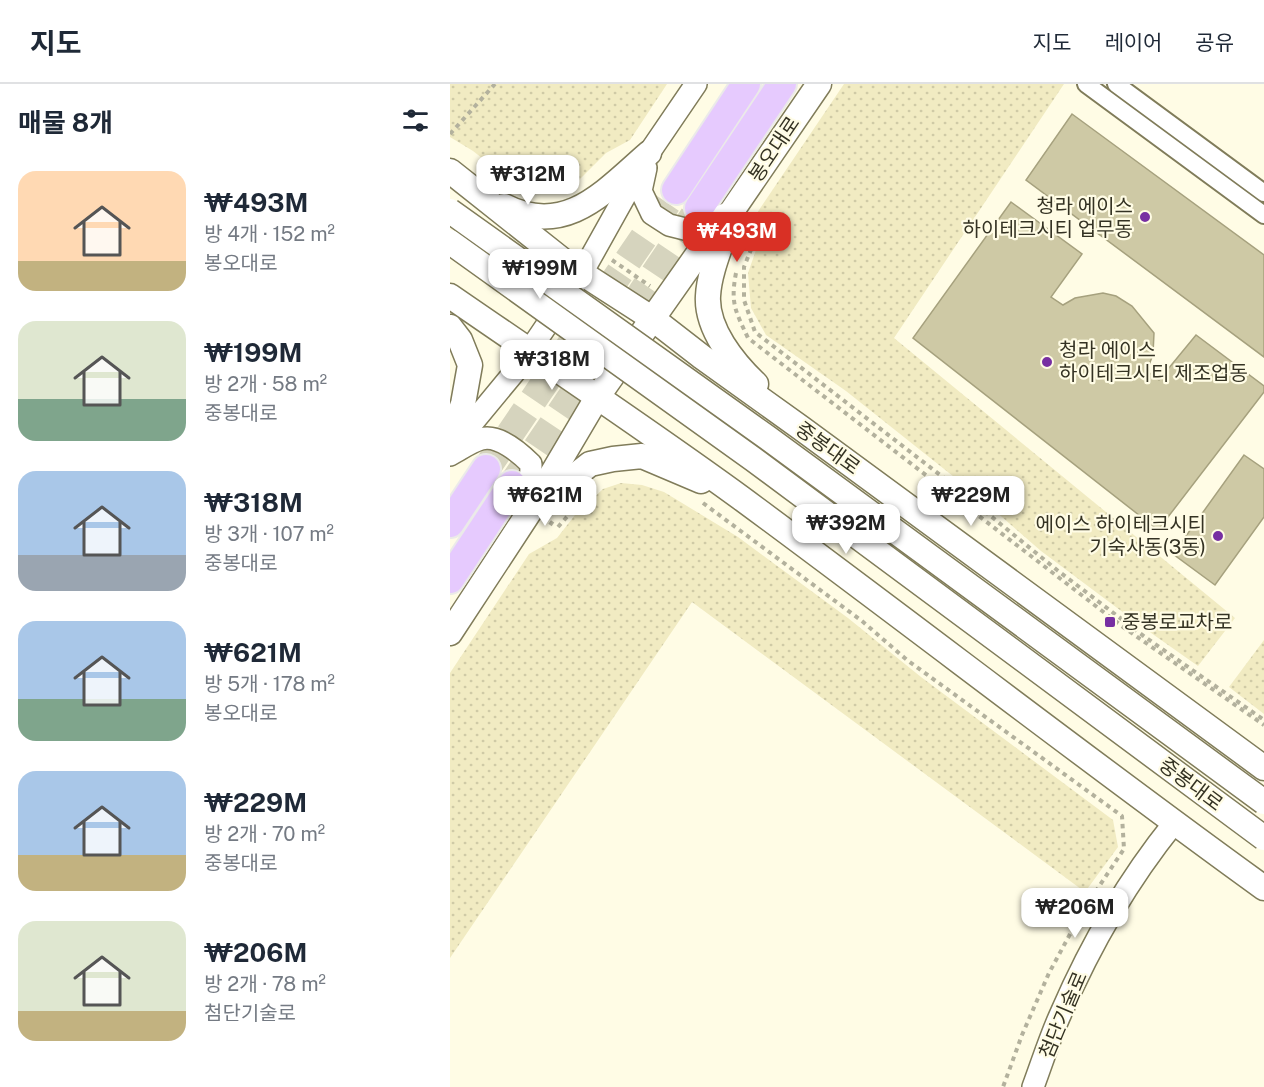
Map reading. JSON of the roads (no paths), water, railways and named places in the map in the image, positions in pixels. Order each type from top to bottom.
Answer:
[{"type":"highway","points":[[676,190],[746,84]]},
{"type":"highway","name":"봉오대로","points":[[699,208],[782,84]]},
{"type":"highway","points":[[450,523],[486,469]]},
{"type":"highway","points":[[450,579],[512,485]]},
{"type":"main road","name":"봉오대로","points":[[450,633],[530,511],[598,396],[705,244],[732,211],[819,84]]},
{"type":"main road","points":[[450,171],[506,207],[528,216],[556,217],[589,204],[649,153]]},
{"type":"main road","name":"중봉대로","points":[[450,171],[549,250],[653,319],[1264,768]]},
{"type":"main road","name":"중봉대로","points":[[450,211],[768,438],[1264,802]]},
{"type":"main road","points":[[732,211],[716,260],[708,297],[714,327],[728,353],[801,428]]},
{"type":"main road","name":"중봉대로","points":[[450,242],[763,466],[1264,838]]},
{"type":"main road","name":"중봉대로","points":[[450,296],[598,396],[740,498],[1264,888]]},
{"type":"main road","points":[[450,327],[460,340],[470,365],[463,404],[450,440]]},
{"type":"main road","points":[[530,511],[590,464],[642,456],[740,498]]},
{"type":"street","points":[[450,450],[517,369],[582,273],[649,153],[696,84]]},
{"type":"street","points":[[1086,84],[1106,90],[1264,215]]},
{"type":"street","points":[[1116,84],[1264,193]]},
{"type":"street","points":[[649,153],[641,191],[652,214],[669,225],[690,230],[732,211]]},
{"type":"street","points":[[450,455],[482,438],[501,442],[519,451],[531,464],[530,511]]},
{"type":"street","name":"첨단기술로","points":[[1033,1087],[1061,1013],[1104,926],[1151,851],[1174,823]]},
{"type":"tunnel","points":[[486,469],[676,190]]},
{"type":"tunnel","points":[[513,483],[699,208]]},
{"type":"place","name":"청라 에이스 하이테크시티 업무동","points":[[1145,217]]},
{"type":"place","name":"청라 에이스 하이테크시티 제조업동","points":[[1047,362]]},
{"type":"place","name":"에이스 하이테크시티 기숙사동(3동)","points":[[1218,536]]},
{"type":"place","name":"중봉로교차로","points":[[1110,622]]}]
